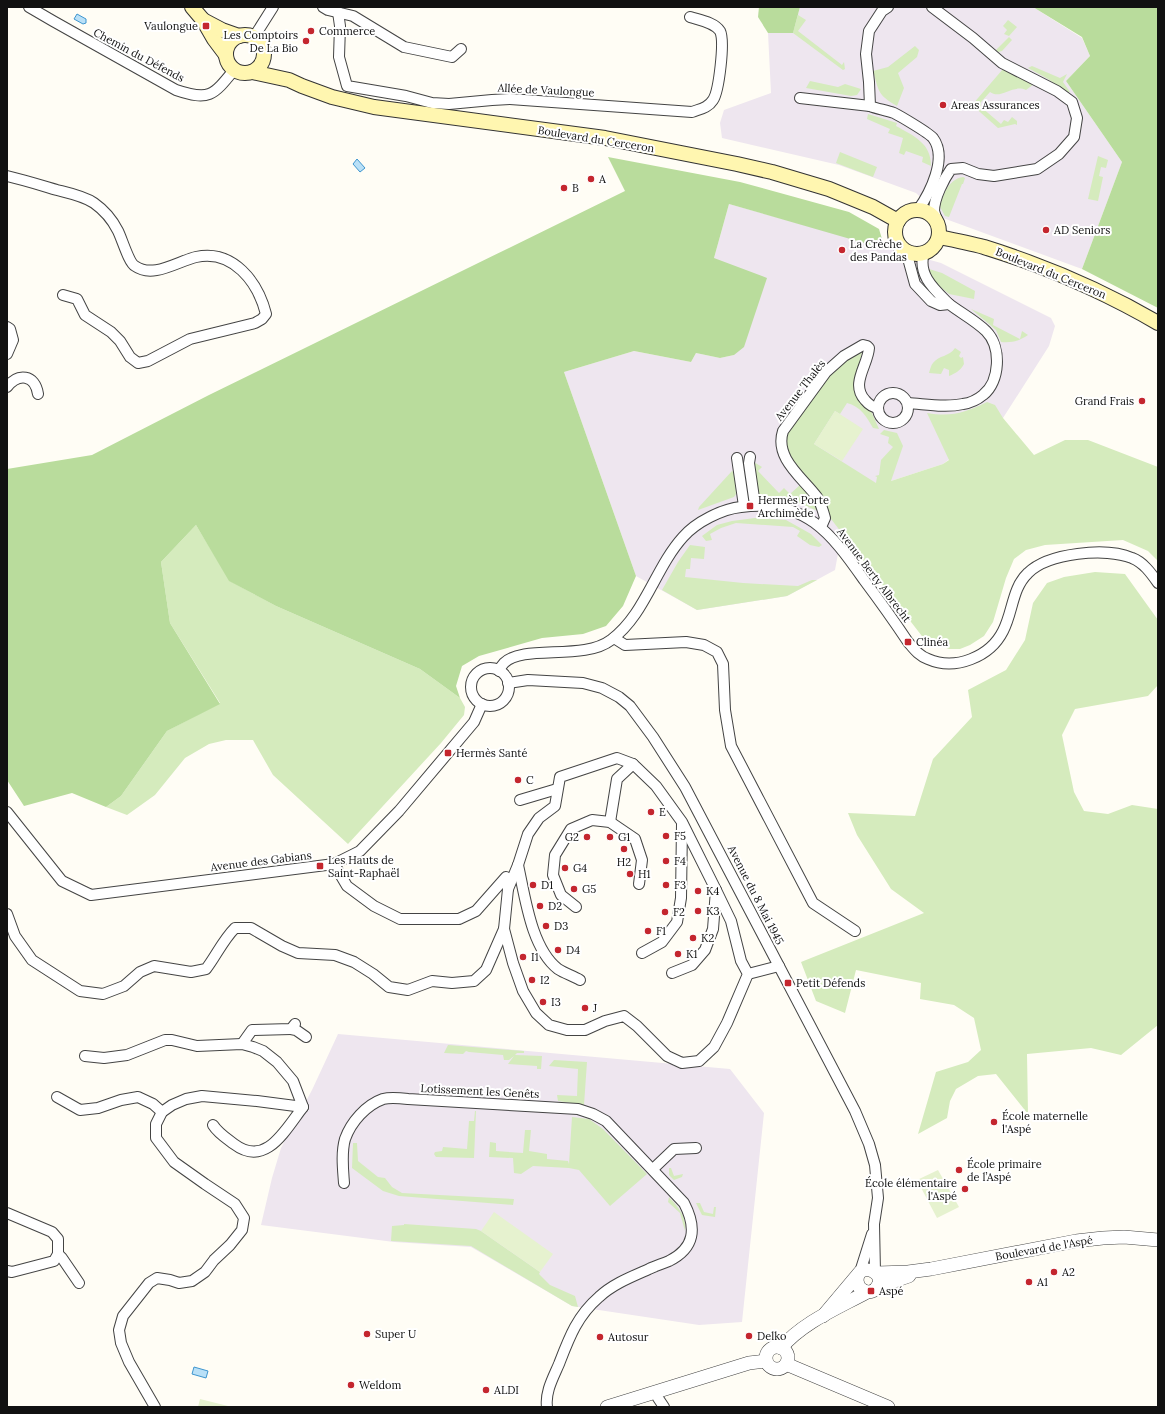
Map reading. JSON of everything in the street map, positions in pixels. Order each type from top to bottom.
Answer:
[{"type":"main road","points":[[192,7],[203,20],[214,39],[226,55],[230,66],[234,70],[246,73],[252,72],[261,65],[264,54],[262,44],[254,37],[249,35],[239,36],[222,30],[203,20]]},
{"type":"main road","points":[[226,55],[226,49],[229,43],[239,36]]},
{"type":"main road","name":"Boulevard du Cerceron","points":[[264,54],[289,80]]},
{"type":"main road","name":"Boulevard du Cerceron","points":[[252,72],[289,80],[332,97],[374,108],[605,138],[744,166],[829,189],[873,207],[898,221]]},
{"type":"main road","points":[[918,210],[930,214],[938,230],[936,244],[924,253],[912,253],[906,251],[897,241],[895,234],[895,227],[898,221],[906,213],[918,210]]},
{"type":"main road","name":"Boulevard du Cerceron","points":[[938,230],[1047,269],[1097,290],[1158,323]]},
{"type":"street","name":"Chemin du Défends","points":[[29,7],[53,22],[176,90],[194,96],[210,95],[216,91],[234,70]]},
{"type":"street","points":[[254,37],[273,7]]},
{"type":"street","points":[[323,7],[328,10],[353,16],[404,47],[452,57],[461,49]]},
{"type":"street","points":[[870,106],[870,82],[866,54],[869,31],[882,11],[888,7]]},
{"type":"street","points":[[932,7],[973,38],[1002,63],[1061,94],[1072,102],[1077,118],[1074,137],[1059,154],[1037,169],[994,176],[978,174],[963,168],[951,169],[944,178],[935,203],[934,211],[938,230]]},
{"type":"street","name":"Allée de Vaulongue","points":[[338,12],[340,26],[339,57],[347,86],[406,96],[432,103],[449,104],[510,99],[692,112],[706,107],[713,100],[722,54],[723,39],[719,30],[710,23],[690,16]]},
{"type":"street","points":[[800,98],[870,106],[893,113],[932,137],[938,152],[934,182],[918,210]]},
{"type":"street","points":[[7,176],[77,195],[94,203],[108,216],[118,230],[127,250],[129,261],[135,267],[145,270],[155,270],[173,266],[197,256],[211,256],[225,259],[242,270],[255,284],[263,302],[266,314],[262,320],[256,323],[190,339],[148,361],[138,363],[130,357],[120,341],[111,332],[85,315],[77,299],[62,295]]},
{"type":"street","points":[[906,251],[915,284],[930,301],[945,305],[987,332],[994,342],[998,355],[997,367],[989,389],[973,401],[962,404],[946,405],[908,403]]},
{"type":"street","points":[[924,253],[923,267],[926,277],[945,305]]},
{"type":"street","points":[[7,327],[10,329],[13,340],[7,354]]},
{"type":"street","name":"Avenue Thalès","points":[[821,527],[825,518],[818,499],[789,464],[782,451],[781,437],[783,431],[826,372],[844,356],[863,346],[867,346],[869,348],[869,353],[860,377],[859,389],[863,398],[871,406],[878,408]]},
{"type":"street","points":[[7,387],[11,382],[21,377],[32,380],[37,385],[38,394]]},
{"type":"street","points":[[894,393],[902,396],[908,403],[908,412],[903,420],[896,423],[887,422],[880,416],[878,408],[880,400],[886,395],[894,393]]},
{"type":"street","points":[[750,457],[749,463],[755,505]]},
{"type":"street","points":[[737,458],[744,506]]},
{"type":"street","name":"Avenue Berty Albrecht","points":[[499,671],[504,663],[527,654],[593,649],[606,644],[620,634],[633,616],[672,550],[684,535],[703,521],[717,514],[732,508],[744,506],[755,505],[783,508],[811,520],[821,527],[842,548],[917,653],[928,660],[941,663],[952,664],[963,662],[988,650],[997,642],[1003,631],[1020,583],[1027,573],[1037,565],[1048,561],[1077,555],[1100,553],[1123,555],[1134,558],[1150,572],[1158,583]]},
{"type":"street","points":[[614,638],[625,645],[686,642],[704,645],[717,652],[723,664],[725,710],[731,746],[813,903],[855,931]]},
{"type":"street","points":[[493,668],[499,671],[506,678],[508,683],[508,689],[504,699],[493,705],[482,704],[473,696],[471,684],[473,678],[481,670],[493,668]]},
{"type":"street","name":"Avenue du 8 Mai 1945","points":[[508,683],[528,680],[583,683],[602,688],[619,697],[630,706],[653,736],[685,787],[857,1116],[876,1165],[878,1198],[874,1224],[859,1274]]},
{"type":"street","name":"Avenue des Gabians","points":[[8,815],[62,882],[91,895],[334,864],[360,851],[399,811],[474,722],[482,704]]},
{"type":"street","points":[[508,888],[518,865],[528,834],[539,818],[555,806],[560,777],[617,758],[633,764],[656,786],[682,822],[731,920],[741,961],[748,974]]},
{"type":"street","points":[[610,822],[617,779],[633,764]]},
{"type":"street","points":[[520,800],[557,789]]},
{"type":"street","points":[[576,907],[561,895],[553,875],[555,855],[571,829],[592,820],[610,822],[635,839],[642,860],[639,884]]},
{"type":"street","points":[[642,953],[662,942],[677,922],[681,898],[682,822]]},
{"type":"street","points":[[7,914],[15,936],[32,960],[80,991],[103,994],[124,986],[140,972],[154,966],[191,972],[206,969],[217,954],[226,937],[235,928],[251,928],[282,946],[298,953],[335,956],[354,962],[373,974],[389,987],[408,990],[432,980],[452,983],[474,981],[486,970],[504,930],[508,888],[506,877],[476,911],[459,919],[400,920],[374,906],[347,886],[334,864]]},
{"type":"street","points":[[518,865],[532,928],[546,957],[558,969],[580,980]]},
{"type":"street","points":[[672,973],[692,965],[705,950],[713,929],[716,890]]},
{"type":"street","points":[[504,930],[513,963],[523,991],[536,1013],[549,1025],[567,1030],[585,1030],[605,1021],[624,1016],[637,1026],[667,1056],[682,1063],[699,1061],[714,1047],[727,1023],[748,974]]},
{"type":"street","points":[[748,974],[779,966]]},
{"type":"street","points":[[242,1044],[252,1030],[293,1026],[306,1037]]},
{"type":"street","points":[[85,1056],[104,1058],[127,1054],[165,1040],[172,1040],[197,1046],[242,1044],[263,1051],[277,1062],[293,1081],[302,1107]]},
{"type":"street","points":[[155,1407],[129,1362],[121,1343],[120,1330],[123,1316],[149,1283],[157,1278],[179,1283],[192,1281],[205,1272],[242,1230],[244,1218],[235,1204],[174,1162],[156,1138],[156,1124],[162,1112],[172,1105],[186,1099],[202,1096],[302,1107]]},
{"type":"street","points":[[57,1097],[80,1110],[98,1108],[121,1100],[138,1097],[153,1104],[162,1112]]},
{"type":"street","name":"Lotissement les Genêts","points":[[344,1183],[342,1164],[345,1139],[356,1120],[368,1106],[384,1099],[400,1098],[578,1109],[593,1114],[606,1121],[684,1203],[690,1215],[693,1226],[692,1236],[687,1247],[680,1254],[669,1261],[619,1283],[599,1297],[581,1317],[571,1332],[549,1387],[546,1400],[547,1407]]},
{"type":"street","points":[[213,1125],[217,1131],[237,1146],[252,1152],[262,1151],[276,1141],[302,1107]]},
{"type":"street","points":[[653,1169],[674,1149],[696,1148]]},
{"type":"street","points":[[7,1213],[52,1232],[58,1239],[58,1254],[54,1261],[12,1272],[7,1271]]},
{"type":"street","name":"Avenue du 8 Mai 1945","points":[[874,1224],[876,1272]]},
{"type":"street","name":"Boulevard de l'Aspé","points":[[876,1272],[908,1272],[931,1269],[1076,1241],[1124,1237],[1158,1240]]},
{"type":"street","points":[[58,1254],[79,1282]]},
{"type":"street","points":[[869,1269],[876,1272],[879,1280],[872,1289],[864,1291],[858,1286],[857,1283],[859,1274],[869,1269]]},
{"type":"street","name":"Boulevard de l'Aspé","points":[[782,1348],[797,1332],[872,1289],[931,1269]]},
{"type":"street","name":"Boulevard de l'Aspé","points":[[823,1316],[859,1274]]},
{"type":"street","points":[[773,1348],[782,1348],[787,1353],[788,1357],[786,1364],[781,1369],[773,1369],[767,1365],[765,1357],[773,1348]]},
{"type":"street","points":[[607,1407],[750,1363],[766,1361]]},
{"type":"street","points":[[786,1364],[888,1407]]},
{"type":"street","points":[[656,1393],[664,1407]]},
{"type":"shaded area","points":[[800,7],[1033,7],[1082,38],[1090,56],[1066,81],[1122,162],[1082,269],[943,218],[916,193],[839,165],[722,138],[720,123],[724,110],[771,93],[768,33],[793,33]]},
{"type":"shaded area","points":[[729,204],[941,263],[1051,318],[1055,326],[1049,346],[1003,418],[943,464],[891,481],[847,525],[842,532],[835,570],[787,596],[697,610],[636,576],[564,372],[634,351],[691,362],[696,353],[720,358],[734,355],[714,258]]},
{"type":"shaded area","points":[[338,1034],[730,1069],[764,1113],[742,1322],[699,1325],[572,1306],[471,1247],[394,1242],[261,1225],[281,1148],[312,1090]]},
{"type":"green space","points":[[759,7],[800,7],[793,33],[768,33],[758,17]]},
{"type":"green space","points":[[1033,7],[1158,7],[1158,308],[1082,269],[1122,162],[1066,81],[1090,56],[1082,37]]},
{"type":"green space","points":[[798,15],[806,20],[798,31],[842,65],[844,62],[845,69],[843,70],[793,33]]},
{"type":"green space","points":[[1008,20],[1017,27],[1009,36],[1004,34],[1007,30],[1003,26]]},
{"type":"green space","points":[[1009,37],[1012,40],[1002,51],[998,52],[996,50]]},
{"type":"green space","points":[[915,46],[919,50],[917,57],[898,73],[904,88],[897,106],[886,99],[880,92],[873,71],[888,67]]},
{"type":"green space","points":[[1032,66],[1060,78],[1067,74],[1063,82],[1070,92],[1066,92],[1048,79],[1028,68]]},
{"type":"green space","points":[[1003,69],[1034,84],[1026,90],[1016,89],[998,94],[990,92],[981,102],[981,107],[1001,124],[1004,120],[1008,122],[1012,117],[1017,121],[1017,125],[1015,124],[998,128],[972,105]]},
{"type":"green space","points":[[810,81],[838,87],[845,84],[861,89],[857,95],[851,96],[806,88]]},
{"type":"green space","points":[[868,114],[897,123],[896,126],[920,141],[928,151],[931,166],[922,162],[923,157],[906,151],[904,155],[899,153],[903,138],[888,133],[890,129],[867,119]]},
{"type":"green space","points":[[840,152],[877,167],[873,177],[836,163]]},
{"type":"green space","points":[[1098,156],[1108,160],[1106,168],[1101,167],[1099,176],[1103,177],[1098,201],[1088,199]]},
{"type":"green space","points":[[608,157],[740,182],[849,212],[879,229],[885,249],[729,204],[714,258],[767,278],[744,347],[734,355],[720,358],[696,353],[691,362],[634,351],[564,372],[636,576],[623,606],[606,626],[583,634],[542,638],[479,656],[462,666],[456,686],[460,698],[420,669],[276,606],[229,581],[196,525],[161,562],[170,623],[220,704],[167,731],[121,796],[106,807],[72,793],[24,806],[7,780],[7,469],[92,455],[209,395],[625,191]]},
{"type":"green space","points":[[958,178],[965,178],[963,184],[949,217],[945,216],[940,207],[945,192],[950,184]]},
{"type":"green space","points":[[929,269],[942,273],[975,291],[974,299],[949,294],[933,281],[927,273]]},
{"type":"green space","points":[[971,309],[994,319],[993,325],[1020,339],[1022,331],[1028,335],[1022,339],[1015,341],[1001,342],[996,330]]},
{"type":"green space","points":[[955,348],[961,352],[959,356],[961,358],[963,357],[964,364],[956,373],[949,376],[949,370],[944,368],[941,374],[929,373],[935,360],[950,353]]},
{"type":"green space","points":[[859,350],[862,353],[856,377],[879,429],[873,428],[866,416],[859,409],[852,404],[847,403],[840,414],[835,411],[814,444],[876,483],[877,477],[875,476],[879,475],[881,460],[893,447],[888,443],[889,437],[880,434],[884,430],[897,433],[903,446],[891,481],[943,464],[949,460],[927,413],[944,415],[958,413],[987,402],[995,405],[1003,418],[1034,455],[1065,440],[1088,440],[1158,467],[1158,561],[1148,551],[1123,540],[1045,545],[1026,550],[1014,559],[1006,578],[993,622],[984,636],[970,645],[960,649],[949,649],[925,640],[824,510],[783,447],[783,434],[828,375]]},
{"type":"green space","points":[[835,411],[863,429],[842,461],[814,444]]},
{"type":"green space","points":[[754,462],[762,467],[758,471],[779,493],[784,488],[790,494],[800,485],[812,498],[818,511],[788,499],[758,495]]},
{"type":"green space","points":[[732,471],[735,473],[736,494],[734,497],[698,510],[699,507]]},
{"type":"green space","points":[[755,518],[786,520],[811,534],[822,545],[819,547],[810,545],[797,536],[800,531],[793,527],[736,523],[721,528],[710,534],[712,540],[706,541],[702,536],[717,525],[732,521]]},
{"type":"green space","points":[[196,525],[230,581],[276,606],[420,669],[460,698],[465,707],[464,715],[441,743],[348,844],[273,775],[253,740],[226,740],[209,744],[185,758],[155,795],[127,815],[106,807],[121,796],[167,731],[220,703],[170,623],[161,562]]},
{"type":"green space","points":[[690,545],[705,547],[704,559],[691,558],[690,569],[686,569],[685,577],[743,583],[798,586],[812,580],[817,580],[787,596],[697,610],[662,590],[678,562]]},
{"type":"green space","points":[[1095,572],[1125,574],[1158,620],[1158,685],[1148,696],[1075,709],[1062,735],[1074,792],[1084,811],[1108,814],[1132,805],[1158,809],[1158,1025],[1121,1055],[1091,1048],[1027,1054],[1028,1114],[996,1074],[978,1076],[956,1089],[950,1101],[947,1118],[918,1134],[936,1072],[968,1062],[981,1050],[974,1018],[954,1005],[920,999],[921,983],[856,970],[845,1013],[816,1001],[801,962],[924,913],[891,889],[857,835],[848,813],[915,816],[933,759],[972,717],[968,690],[1006,670],[1025,640],[1033,603],[1047,583],[1064,577]]},
{"type":"green space","points":[[448,1045],[524,1051],[524,1053],[517,1053],[515,1055],[542,1056],[541,1069],[537,1069],[537,1066],[508,1064],[514,1056],[509,1060],[504,1060],[503,1055],[466,1051],[463,1054],[444,1053]]},
{"type":"green space","points":[[554,1060],[587,1062],[584,1105],[558,1101],[557,1095],[577,1096],[578,1069],[549,1066]]},
{"type":"green space","points":[[519,1092],[530,1093],[530,1096],[534,1097],[535,1093],[540,1094],[540,1097],[520,1098]]},
{"type":"green space","points":[[475,1111],[474,1158],[436,1157],[434,1154],[435,1152],[442,1151],[443,1147],[467,1149],[469,1121],[474,1121]]},
{"type":"green space","points":[[572,1117],[589,1119],[603,1129],[647,1174],[610,1206],[579,1170],[533,1166],[521,1174],[514,1173],[513,1158],[489,1157],[490,1142],[496,1143],[496,1151],[523,1153],[525,1130],[531,1130],[529,1151],[547,1154],[547,1159],[568,1161],[569,1164]]},
{"type":"green space","points":[[353,1143],[357,1143],[358,1161],[378,1177],[385,1178],[392,1187],[402,1193],[514,1199],[513,1205],[399,1196],[383,1191],[352,1168]]},
{"type":"green space","points":[[669,1168],[671,1168],[674,1176],[683,1174],[682,1177],[674,1180],[669,1175]]},
{"type":"green space","points":[[938,1170],[959,1207],[937,1218],[917,1180]]},
{"type":"green space","points":[[669,1197],[679,1209],[685,1221],[685,1231],[680,1213],[668,1202]]},
{"type":"green space","points":[[696,1203],[700,1203],[704,1212],[713,1214],[714,1207],[716,1207],[715,1217],[702,1215]]},
{"type":"green space","points":[[494,1212],[553,1254],[540,1272],[481,1231]]},
{"type":"green space","points":[[404,1224],[476,1229],[481,1231],[540,1272],[539,1274],[550,1285],[575,1296],[578,1307],[572,1306],[471,1246],[391,1241],[392,1226]]},
{"type":"green space","points":[[200,1399],[232,1407],[198,1407]]},
{"type":"water","points":[[77,14],[86,19],[86,23],[83,24],[74,19]]},
{"type":"water","points":[[357,159],[365,168],[360,172],[353,164]]},
{"type":"water","points":[[194,1367],[208,1371],[206,1378],[192,1374]]},
{"type":"place","name":"Vaulongue","points":[[206,26]]},
{"type":"place","name":"Commerce","points":[[311,31]]},
{"type":"place","name":"Les Comptoirs De La Bio","points":[[306,41]]},
{"type":"place","name":"Areas Assurances","points":[[943,105]]},
{"type":"place","name":"A","points":[[591,179]]},
{"type":"place","name":"B","points":[[564,188]]},
{"type":"place","name":"AD Seniors","points":[[1046,230]]},
{"type":"place","name":"La Crèche des Pandas","points":[[842,250]]},
{"type":"place","name":"Grand Frais","points":[[1142,401]]},
{"type":"place","name":"Hermès Porte Archimède","points":[[750,506]]},
{"type":"place","name":"Clinéa","points":[[908,642]]},
{"type":"place","name":"Hermès Santé","points":[[448,753]]},
{"type":"place","name":"C","points":[[518,780]]},
{"type":"place","name":"E","points":[[651,812]]},
{"type":"place","name":"F5","points":[[666,836]]},
{"type":"place","name":"G2","points":[[587,837]]},
{"type":"place","name":"G1","points":[[610,837]]},
{"type":"place","name":"H2","points":[[624,849]]},
{"type":"place","name":"F4","points":[[666,861]]},
{"type":"place","name":"Les Hauts de Saint-Raphaël","points":[[320,866]]},
{"type":"place","name":"G4","points":[[565,868]]},
{"type":"place","name":"H1","points":[[630,874]]},
{"type":"place","name":"D1","points":[[533,885]]},
{"type":"place","name":"F3","points":[[666,885]]},
{"type":"place","name":"G5","points":[[574,889]]},
{"type":"place","name":"K4","points":[[698,891]]},
{"type":"place","name":"D2","points":[[540,906]]},
{"type":"place","name":"K3","points":[[698,911]]},
{"type":"place","name":"F2","points":[[665,912]]},
{"type":"place","name":"D3","points":[[546,926]]},
{"type":"place","name":"F1","points":[[648,931]]},
{"type":"place","name":"K2","points":[[693,938]]},
{"type":"place","name":"D4","points":[[558,950]]},
{"type":"place","name":"K1","points":[[678,954]]},
{"type":"place","name":"I1","points":[[523,957]]},
{"type":"place","name":"I2","points":[[532,980]]},
{"type":"place","name":"Petit Défends","points":[[788,983]]},
{"type":"place","name":"I3","points":[[543,1002]]},
{"type":"place","name":"J","points":[[585,1008]]},
{"type":"place","name":"École maternelle l'Aspé","points":[[994,1122]]},
{"type":"place","name":"École primaire de l’Aspé","points":[[959,1170]]},
{"type":"place","name":"École élémentaire l'Aspé","points":[[965,1189]]},
{"type":"place","name":"A2","points":[[1054,1272]]},
{"type":"place","name":"A1","points":[[1029,1282]]},
{"type":"place","name":"Aspé","points":[[871,1291]]},
{"type":"place","name":"Super U","points":[[367,1334]]},
{"type":"place","name":"Delko","points":[[749,1336]]},
{"type":"place","name":"Autosur","points":[[600,1337]]},
{"type":"place","name":"Weldom","points":[[351,1385]]},
{"type":"place","name":"ALDI","points":[[486,1390]]}]
